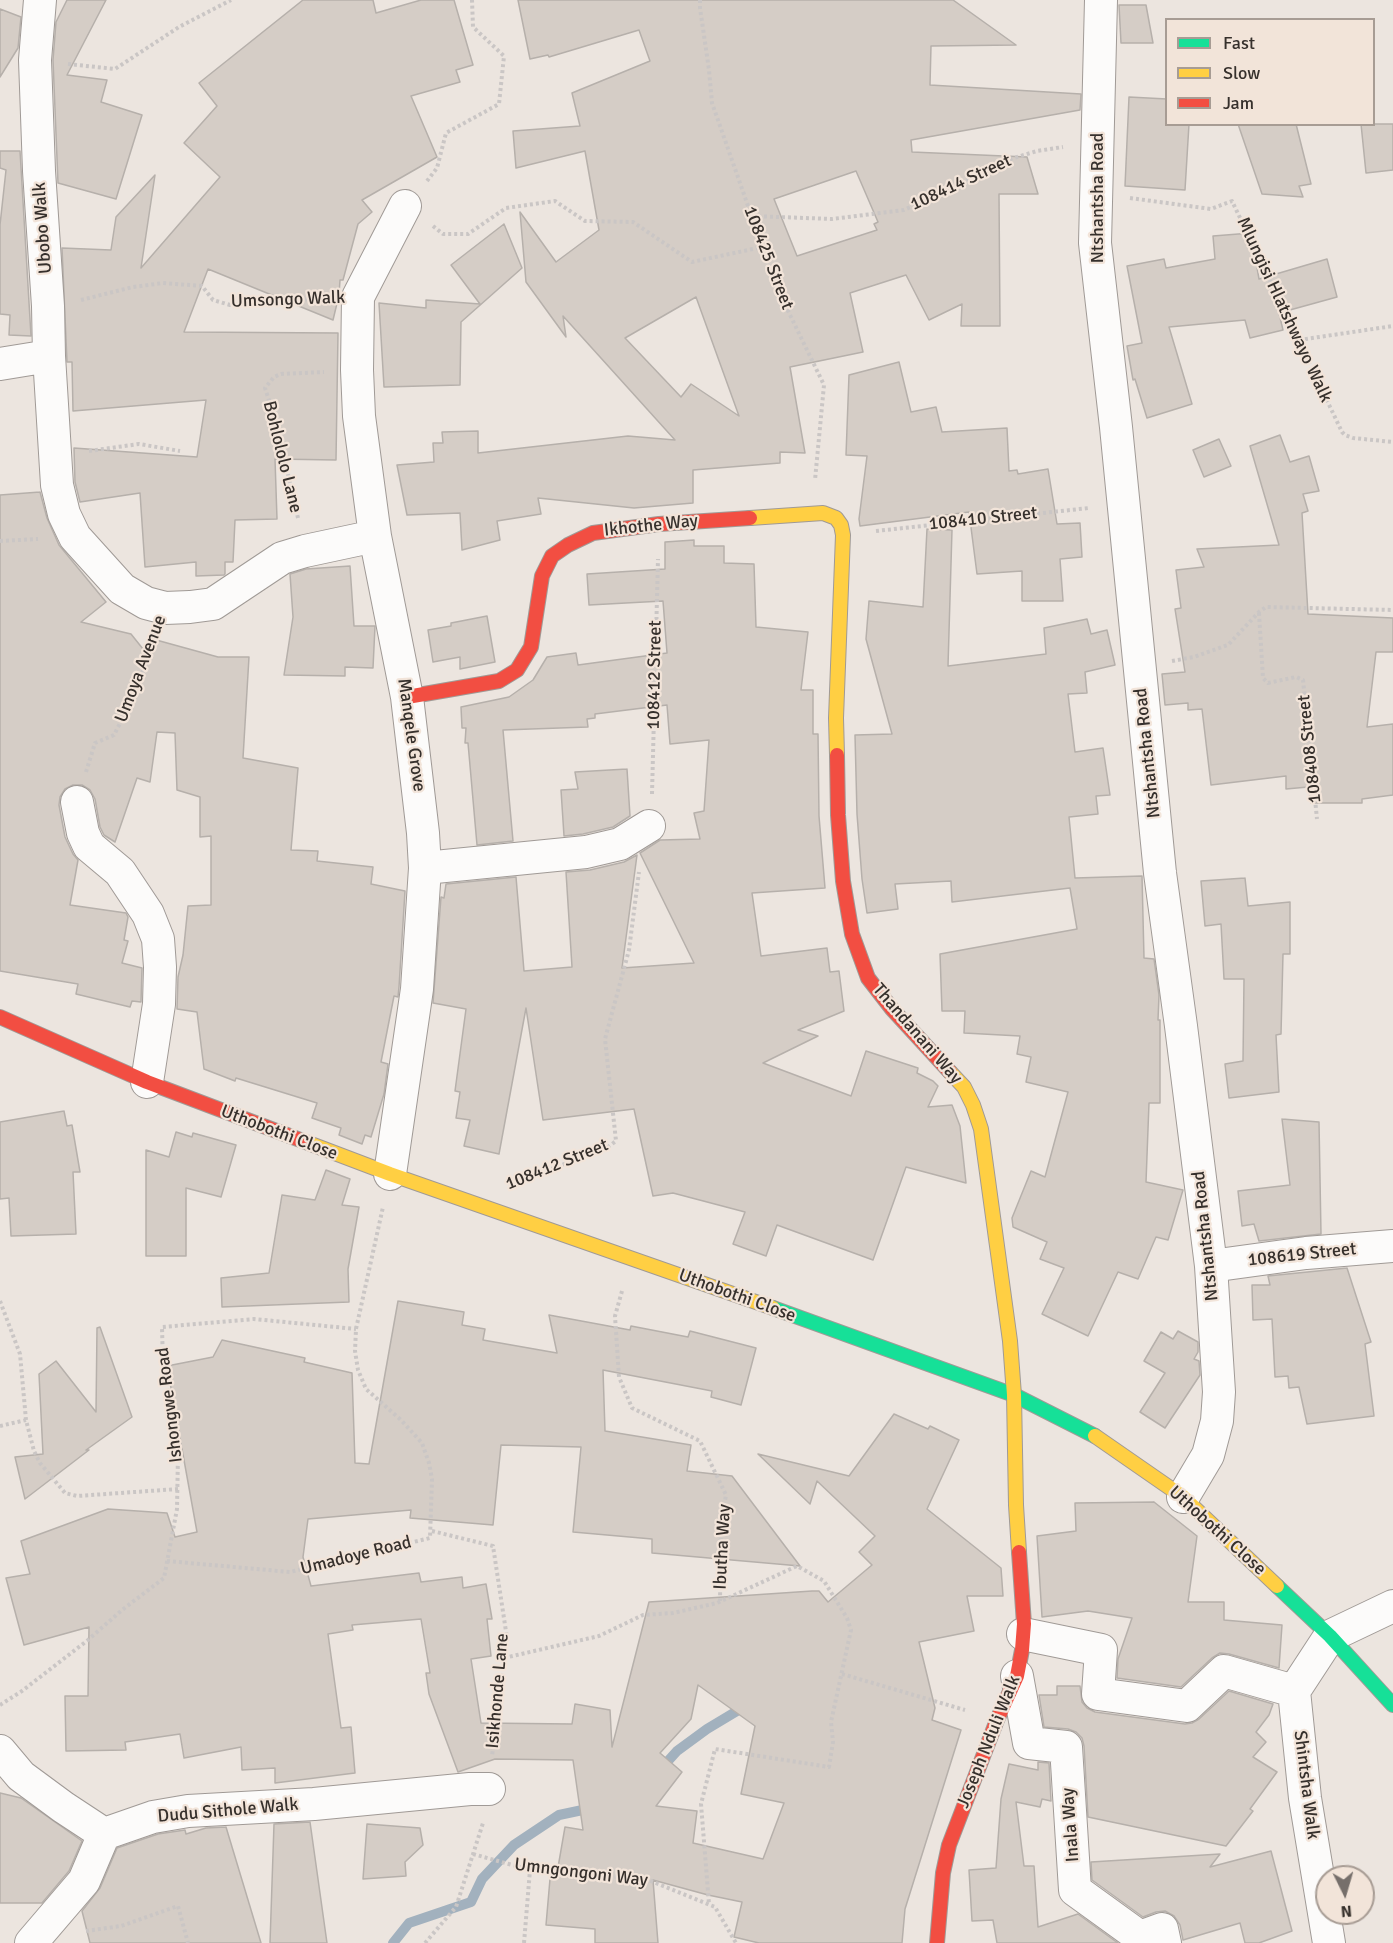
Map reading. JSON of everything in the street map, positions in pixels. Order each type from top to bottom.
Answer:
[{"type":"street","name":"Ubobo Walk","points":[[40,0],[35,60],[55,456],[57,485],[64,514],[75,537],[122,589],[146,603],[165,608],[213,604],[282,558],[375,536]]},
{"type":"street","name":"Ntshantsha Road","points":[[1101,0],[1095,243],[1160,873],[1182,1026],[1211,1266],[1219,1392],[1217,1421],[1208,1455],[1183,1497]]},
{"type":"street","points":[[358,297],[405,206]]},
{"type":"street","name":"Manqele Grove","points":[[358,297],[359,416],[375,536],[407,697],[425,868],[417,989],[390,1174]]},
{"type":"street","points":[[0,364],[49,356]]},
{"type":"street","points":[[812,514],[823,513],[836,518],[841,525],[843,535]]},
{"type":"street","name":"Ikhothe Way","points":[[407,697],[499,681],[517,670],[531,647],[542,576],[552,555],[593,532],[659,524],[812,514]]},
{"type":"street","name":"Thandanani Way","points":[[843,535],[836,718],[838,815],[843,881],[852,934],[868,978],[892,1009],[964,1087],[973,1105],[981,1129],[1010,1341],[1014,1395]]},
{"type":"street","points":[[77,802],[83,833],[89,846],[120,872],[148,914],[158,939],[159,1004],[147,1082]]},
{"type":"street","points":[[425,868],[586,852],[620,844],[649,826]]},
{"type":"street","name":"Uthobothi Close","points":[[0,1017],[147,1082],[390,1174],[630,1257],[1014,1395],[1090,1433],[1183,1497],[1330,1636],[1393,1705]]},
{"type":"street","name":"108619 Street","points":[[1211,1266],[1306,1253],[1393,1246]]},
{"type":"street","name":"Joseph Nduli Walk","points":[[937,1943],[943,1873],[949,1845],[1017,1676],[1023,1634],[1016,1505],[1014,1395]]},
{"type":"street","points":[[1023,1634],[1101,1650],[1098,1694],[1187,1706],[1224,1671],[1294,1691],[1330,1636],[1393,1606]]},
{"type":"street","name":"Inala Way","points":[[1017,1676],[1029,1743],[1066,1746],[1076,1890],[1140,1937],[1162,1929],[1165,1943]]},
{"type":"street","name":"Shintsha Walk","points":[[1294,1691],[1305,1798],[1329,1943]]},
{"type":"street","points":[[0,1751],[21,1776],[104,1834],[84,1881],[36,1937]]},
{"type":"street","name":"Dudu Sithole Walk","points":[[104,1834],[153,1817],[188,1811],[489,1789]]},
{"type":"path","points":[[35,60],[115,69],[179,27],[231,0]]},
{"type":"path","points":[[472,0],[473,27],[504,56],[499,104],[446,134],[437,168],[405,206],[443,234],[468,234],[506,208],[555,201],[585,221],[633,222],[693,262],[762,247]]},
{"type":"path","name":"108425 Street","points":[[700,0],[699,8],[710,70],[712,103],[776,286],[824,385],[812,514]]},
{"type":"path","name":"108414 Street","points":[[752,216],[832,219],[904,210],[964,182],[994,164],[1037,151],[1097,142]]},
{"type":"path","name":"Mlungisi Hlatshwayo Walk","points":[[1096,194],[1210,209],[1232,201],[1345,435],[1353,438],[1393,442]]},
{"type":"path","name":"Umsongo Walk","points":[[48,306],[133,286],[163,283],[202,286],[213,300],[230,304],[358,297]]},
{"type":"path","points":[[1299,340],[1393,326]]},
{"type":"path","name":"Bohlololo Lane","points":[[305,551],[276,422],[265,388],[274,376],[280,374],[357,370]]},
{"type":"path","points":[[55,456],[139,444],[180,451]]},
{"type":"path","name":"108410 Street","points":[[843,535],[1123,504]]},
{"type":"path","name":"108412 Street","points":[[467,1201],[608,1147],[616,1141],[605,1039],[630,950],[639,871],[649,826],[653,772],[659,524]]},
{"type":"path","points":[[1139,661],[1159,664],[1194,657],[1228,645],[1266,607],[1393,610]]},
{"type":"path","name":"Umoya Avenue","points":[[77,802],[95,743],[114,735],[134,696],[165,608]]},
{"type":"path","name":"108408 Street","points":[[1259,612],[1264,680],[1268,683],[1296,677],[1303,680],[1317,819]]},
{"type":"path","points":[[390,1174],[356,1329],[355,1351],[358,1370],[366,1389],[401,1420],[422,1443],[432,1479],[432,1531]]},
{"type":"path","name":"Ibutha Way","points":[[630,1257],[615,1316],[619,1377],[632,1408],[700,1441],[726,1495],[721,1524],[720,1601]]},
{"type":"path","points":[[0,1300],[20,1354],[26,1420],[34,1451],[40,1463],[69,1495],[178,1489]]},
{"type":"path","name":"Ishongwe Road","points":[[0,1705],[22,1692],[88,1641],[122,1610],[164,1578],[177,1509],[178,1453],[163,1365],[162,1327],[254,1319],[356,1329]]},
{"type":"path","points":[[0,1426],[26,1420]]},
{"type":"path","name":"Umadoye Road","points":[[167,1561],[290,1572],[430,1538],[432,1531]]},
{"type":"path","name":"Isikhonde Lane","points":[[425,1943],[456,1907],[485,1817],[507,1638],[493,1546],[432,1531]]},
{"type":"path","points":[[504,1658],[599,1636],[643,1615],[673,1613],[720,1601],[797,1566],[824,1581],[847,1618],[851,1630],[831,1722],[833,1742],[829,1767],[715,1749],[701,1804],[709,1904]]},
{"type":"path","points":[[842,1674],[998,1720]]},
{"type":"path","name":"Umngongoni Way","points":[[473,1854],[530,1870],[646,1878],[715,1906],[736,1943]]},
{"type":"path","points":[[524,1943],[530,1870]]},
{"type":"path","points":[[36,1937],[121,1926],[178,1906],[188,1943]]},
{"type":"building","points":[[67,0],[106,0],[67,75],[107,80],[101,102],[142,115],[116,199],[58,183],[53,60],[56,22]]},
{"type":"building","points":[[303,0],[373,0],[376,13],[421,0],[454,0],[473,65],[456,70],[460,82],[411,96],[437,157],[362,200],[372,212],[358,224],[343,280],[340,280],[333,320],[208,269],[184,332],[338,333],[336,460],[275,459],[277,519],[235,520],[233,562],[225,562],[224,575],[196,576],[196,562],[145,567],[140,493],[80,502],[75,482],[74,448],[197,457],[206,400],[73,411],[72,362],[67,362],[62,248],[111,250],[116,217],[155,175],[141,268],[220,177],[184,143],[217,106],[199,83]]},
{"type":"building","points":[[518,0],[953,0],[1016,45],[931,46],[930,85],[1081,94],[1080,110],[911,140],[912,152],[1027,157],[1038,194],[999,194],[1000,326],[961,326],[962,304],[929,320],[906,275],[850,293],[863,352],[790,367],[805,453],[780,452],[780,463],[693,470],[693,503],[634,508],[538,498],[541,514],[497,521],[500,540],[462,550],[460,513],[407,515],[397,465],[434,462],[433,443],[443,443],[442,432],[478,431],[478,453],[628,436],[675,440],[563,316],[566,337],[526,282],[520,212],[556,262],[599,230],[585,151],[516,168],[513,131],[580,126],[572,93],[650,61],[639,30],[549,57],[548,55],[530,59]],"holes":[[[856,171],[878,222],[874,224],[877,230],[797,256],[774,199]],[[696,297],[739,416],[691,384],[681,397],[625,338]]]},
{"type":"building","points":[[1119,5],[1146,5],[1153,43],[1121,43]]},
{"type":"building","points":[[0,9],[21,17],[18,48],[0,77]]},
{"type":"building","points":[[1129,97],[1165,99],[1165,126],[1189,126],[1185,190],[1125,186]]},
{"type":"building","points":[[1393,124],[1393,170],[1366,173],[1361,126]]},
{"type":"building","points":[[1239,126],[1296,126],[1311,184],[1299,186],[1303,197],[1262,194]]},
{"type":"building","points":[[0,151],[20,151],[31,336],[9,335],[10,315],[0,314],[0,225],[6,170],[0,168]]},
{"type":"building","points":[[504,224],[522,268],[461,322],[460,385],[384,387],[379,303],[426,308],[426,300],[480,304],[451,265]]},
{"type":"building","points":[[1251,233],[1259,279],[1327,259],[1337,297],[1279,313],[1283,330],[1250,338],[1245,320],[1169,327],[1192,404],[1147,418],[1135,379],[1133,380],[1127,346],[1142,343],[1127,266],[1164,259],[1166,268],[1215,259],[1213,236]]},
{"type":"building","points":[[899,362],[911,412],[936,407],[942,432],[1007,428],[1009,471],[1017,470],[1018,474],[1048,469],[1057,524],[1080,523],[1082,557],[1060,559],[1063,601],[1022,601],[1022,571],[977,574],[969,512],[860,526],[867,456],[846,455],[849,375]]},
{"type":"building","points":[[1280,435],[1290,462],[1309,456],[1319,491],[1303,494],[1308,511],[1302,513],[1308,614],[1393,618],[1393,652],[1376,652],[1367,727],[1393,724],[1393,795],[1362,799],[1362,803],[1311,803],[1308,787],[1286,789],[1286,776],[1211,785],[1202,709],[1188,710],[1188,703],[1165,705],[1162,674],[1185,672],[1175,609],[1181,608],[1176,570],[1204,567],[1197,549],[1279,545],[1250,446]]},
{"type":"building","points":[[1219,439],[1231,466],[1204,477],[1193,450]]},
{"type":"building","points":[[40,492],[47,518],[59,545],[106,602],[81,622],[131,634],[151,659],[149,638],[218,657],[249,657],[243,758],[298,768],[291,850],[318,851],[317,861],[373,867],[371,884],[405,891],[398,997],[394,996],[381,1062],[388,1064],[384,1094],[371,1137],[365,1135],[362,1144],[339,1135],[341,1128],[312,1118],[317,1103],[236,1078],[235,1081],[204,1069],[197,1012],[177,1009],[178,977],[183,955],[188,906],[211,905],[211,836],[200,837],[200,797],[177,790],[175,733],[157,732],[150,782],[137,778],[115,842],[104,835],[100,827],[95,799],[90,790],[82,785],[73,785],[65,789],[60,797],[59,805],[65,837],[78,860],[70,905],[126,913],[128,917],[124,940],[128,941],[122,963],[142,968],[141,1002],[132,1001],[130,1007],[76,994],[78,984],[0,971],[0,495]]},
{"type":"building","points":[[927,529],[952,530],[948,666],[1046,654],[1044,628],[1087,619],[1091,634],[1107,630],[1115,665],[1085,672],[1087,693],[1068,694],[1075,752],[1103,748],[1110,795],[1096,796],[1098,814],[1069,817],[1075,878],[1142,876],[1144,958],[1154,959],[1159,995],[1158,1020],[1160,1020],[1160,1103],[1149,1103],[1146,1182],[1183,1190],[1168,1240],[1156,1237],[1138,1279],[1118,1272],[1088,1336],[1042,1314],[1064,1268],[1040,1259],[1047,1242],[1013,1227],[1012,1218],[1031,1171],[1045,1177],[1068,1092],[1026,1082],[1031,1057],[1017,1054],[1020,1036],[964,1033],[965,1011],[942,1011],[940,954],[1077,929],[1070,888],[952,902],[951,881],[895,884],[898,909],[867,913],[857,814],[855,735],[892,734],[866,639],[869,601],[923,607]]},
{"type":"building","points":[[694,540],[694,546],[724,546],[724,563],[754,564],[756,627],[808,632],[801,690],[813,690],[813,734],[818,734],[819,816],[825,888],[752,893],[761,956],[827,948],[830,972],[839,971],[844,1011],[798,1030],[818,1036],[763,1063],[851,1096],[866,1051],[918,1068],[917,1073],[938,1086],[928,1107],[952,1105],[960,1126],[966,1183],[906,1167],[873,1260],[777,1225],[766,1256],[733,1244],[745,1212],[673,1193],[653,1196],[634,1109],[543,1120],[526,1008],[499,1154],[464,1146],[470,1120],[456,1118],[460,1092],[455,1091],[466,1009],[433,1003],[441,897],[444,898],[446,884],[516,877],[524,971],[572,967],[566,872],[590,870],[624,862],[637,855],[622,968],[694,963],[640,853],[660,840],[700,839],[694,813],[704,811],[709,740],[670,744],[667,705],[595,714],[595,718],[587,719],[588,727],[503,730],[513,841],[477,845],[468,743],[465,743],[466,728],[462,728],[461,707],[509,697],[533,680],[547,657],[576,653],[578,665],[667,653],[663,601],[589,605],[587,574],[665,569],[665,542]]},
{"type":"building","points":[[350,566],[354,626],[375,626],[373,668],[345,667],[345,676],[284,675],[293,617],[290,574],[306,569]]},
{"type":"building","points":[[487,616],[495,662],[460,669],[460,657],[433,662],[428,630]]},
{"type":"building","points":[[627,769],[630,816],[613,827],[564,836],[561,790],[578,789],[575,772]]},
{"type":"building","points":[[1245,878],[1248,906],[1290,902],[1290,954],[1283,954],[1281,1034],[1276,1035],[1279,1092],[1229,1098],[1225,1064],[1243,1061],[1244,979],[1224,979],[1221,924],[1205,926],[1201,881]]},
{"type":"building","points":[[64,1111],[67,1126],[72,1125],[80,1172],[73,1172],[76,1234],[11,1236],[9,1198],[0,1199],[0,1122]]},
{"type":"building","points":[[1282,1119],[1319,1122],[1321,1234],[1259,1241],[1254,1224],[1242,1226],[1238,1191],[1290,1185]]},
{"type":"building","points":[[176,1132],[192,1137],[193,1133],[236,1145],[221,1197],[186,1188],[186,1256],[146,1256],[146,1150],[169,1157]]},
{"type":"building","points":[[326,1170],[350,1179],[342,1205],[359,1207],[348,1269],[349,1302],[222,1307],[221,1278],[269,1273],[282,1195],[315,1200]]},
{"type":"building","points":[[1347,1268],[1371,1342],[1365,1344],[1374,1416],[1307,1424],[1299,1387],[1289,1388],[1288,1376],[1275,1377],[1272,1319],[1253,1320],[1252,1285],[1270,1285],[1268,1276]]},
{"type":"building","points":[[398,1301],[464,1312],[462,1325],[485,1329],[483,1340],[557,1353],[549,1315],[630,1330],[631,1326],[688,1337],[690,1331],[756,1348],[741,1405],[711,1397],[712,1391],[603,1370],[605,1431],[691,1445],[687,1471],[732,1476],[800,1566],[652,1553],[652,1539],[573,1532],[581,1447],[501,1445],[493,1525],[410,1518],[411,1510],[308,1519],[303,1557],[311,1586],[419,1573],[421,1582],[462,1577],[463,1588],[486,1584],[492,1619],[487,1619],[491,1656],[471,1659],[481,1723],[572,1724],[575,1704],[610,1710],[612,1747],[649,1602],[819,1591],[828,1602],[872,1565],[859,1552],[875,1536],[817,1481],[810,1504],[758,1454],[849,1476],[894,1414],[928,1429],[930,1426],[959,1440],[927,1509],[1001,1568],[1003,1596],[967,1596],[974,1631],[919,1642],[935,1708],[932,1720],[961,1730],[905,1909],[902,1943],[759,1943],[734,1937],[742,1902],[653,1880],[658,1943],[595,1943],[595,1929],[546,1925],[550,1879],[556,1879],[565,1827],[583,1830],[573,1760],[495,1759],[458,1772],[429,1694],[426,1673],[430,1673],[421,1619],[352,1625],[353,1630],[328,1634],[341,1728],[351,1727],[355,1773],[275,1783],[275,1768],[242,1770],[241,1747],[184,1758],[180,1734],[125,1742],[126,1750],[66,1751],[65,1696],[88,1696],[89,1627],[24,1645],[6,1578],[30,1574],[21,1541],[108,1509],[167,1513],[175,1537],[197,1532],[167,1366],[213,1357],[222,1340],[305,1358],[304,1362],[352,1373],[355,1463],[369,1464]],"holes":[[[698,1685],[755,1726],[741,1794],[784,1803],[763,1859],[693,1843],[697,1811],[656,1806],[682,1772],[660,1753],[691,1719]]]},
{"type":"building","points":[[100,1327],[132,1417],[25,1499],[15,1457],[43,1454],[39,1374],[56,1361],[96,1412],[97,1328]]},
{"type":"building","points":[[1178,1331],[1198,1342],[1198,1352],[1194,1359],[1199,1361],[1200,1375],[1165,1428],[1140,1412],[1165,1373],[1144,1361],[1161,1332],[1173,1339]]},
{"type":"building","points":[[1154,1502],[1197,1536],[1188,1602],[1224,1602],[1224,1620],[1282,1625],[1279,1668],[1220,1653],[1181,1687],[1117,1678],[1118,1659],[1132,1618],[1088,1611],[1042,1617],[1037,1536],[1076,1531],[1075,1503]]},
{"type":"building","points":[[1057,1686],[1080,1686],[1082,1702],[1095,1712],[1185,1724],[1199,1719],[1229,1691],[1273,1704],[1269,1715],[1256,1732],[1266,1742],[1253,1757],[1277,1772],[1250,1809],[1253,1811],[1226,1846],[1088,1817],[1082,1738],[1076,1732],[1068,1729],[1044,1727],[1039,1695],[1057,1695]]},
{"type":"building","points":[[1038,1762],[1049,1763],[1051,1801],[1042,1799],[1040,1807],[1016,1802],[1024,1866],[1034,1866],[1038,1927],[1078,1914],[1118,1943],[997,1943],[993,1920],[972,1921],[969,1870],[996,1868],[1001,1799],[1009,1764],[1038,1770]]},
{"type":"building","points":[[0,1793],[21,1798],[82,1841],[69,1871],[42,1903],[0,1903]]},
{"type":"building","points":[[310,1822],[327,1943],[270,1943],[274,1824]]},
{"type":"building","points":[[367,1824],[420,1828],[423,1845],[405,1862],[406,1876],[363,1879]]},
{"type":"building","points":[[226,1827],[261,1943],[90,1943],[82,1911],[100,1888],[117,1848],[158,1834],[185,1830],[186,1834],[206,1828]]},
{"type":"building","points":[[1271,1851],[1292,1931],[1259,1943],[1245,1943],[1240,1923],[1183,1940],[1180,1925],[1174,1916],[1165,1911],[1143,1917],[1092,1880],[1091,1862],[1220,1854],[1210,1867]]},
{"type":"waterway","points":[[659,1771],[677,1751],[707,1729],[747,1705]]},
{"type":"waterway","points":[[393,1943],[409,1923],[471,1902],[482,1879],[514,1845],[559,1815],[592,1808]]},
{"type":"traffic: fast","points":[[773,1308],[1014,1395],[1095,1436]]},
{"type":"traffic: fast","points":[[1277,1586],[1330,1636],[1393,1705]]},
{"type":"traffic: slow","points":[[750,518],[823,513],[836,518],[841,525],[843,535],[836,718],[837,755]]},
{"type":"traffic: slow","points":[[950,1072],[964,1087],[981,1129],[1010,1341],[1019,1552]]},
{"type":"traffic: slow","points":[[303,1141],[390,1174],[773,1308]]},
{"type":"traffic: slow","points":[[1095,1436],[1183,1497],[1277,1586]]},
{"type":"traffic: jam","points":[[407,697],[499,681],[517,670],[531,647],[542,576],[552,556],[568,545],[593,533],[659,524],[750,518]]},
{"type":"traffic: jam","points":[[837,755],[838,815],[843,881],[852,934],[868,978],[892,1009],[950,1072]]},
{"type":"traffic: jam","points":[[0,1017],[147,1082],[303,1141]]},
{"type":"traffic: jam","points":[[937,1943],[943,1873],[949,1845],[997,1720],[1017,1676],[1024,1624],[1019,1552]]}]
